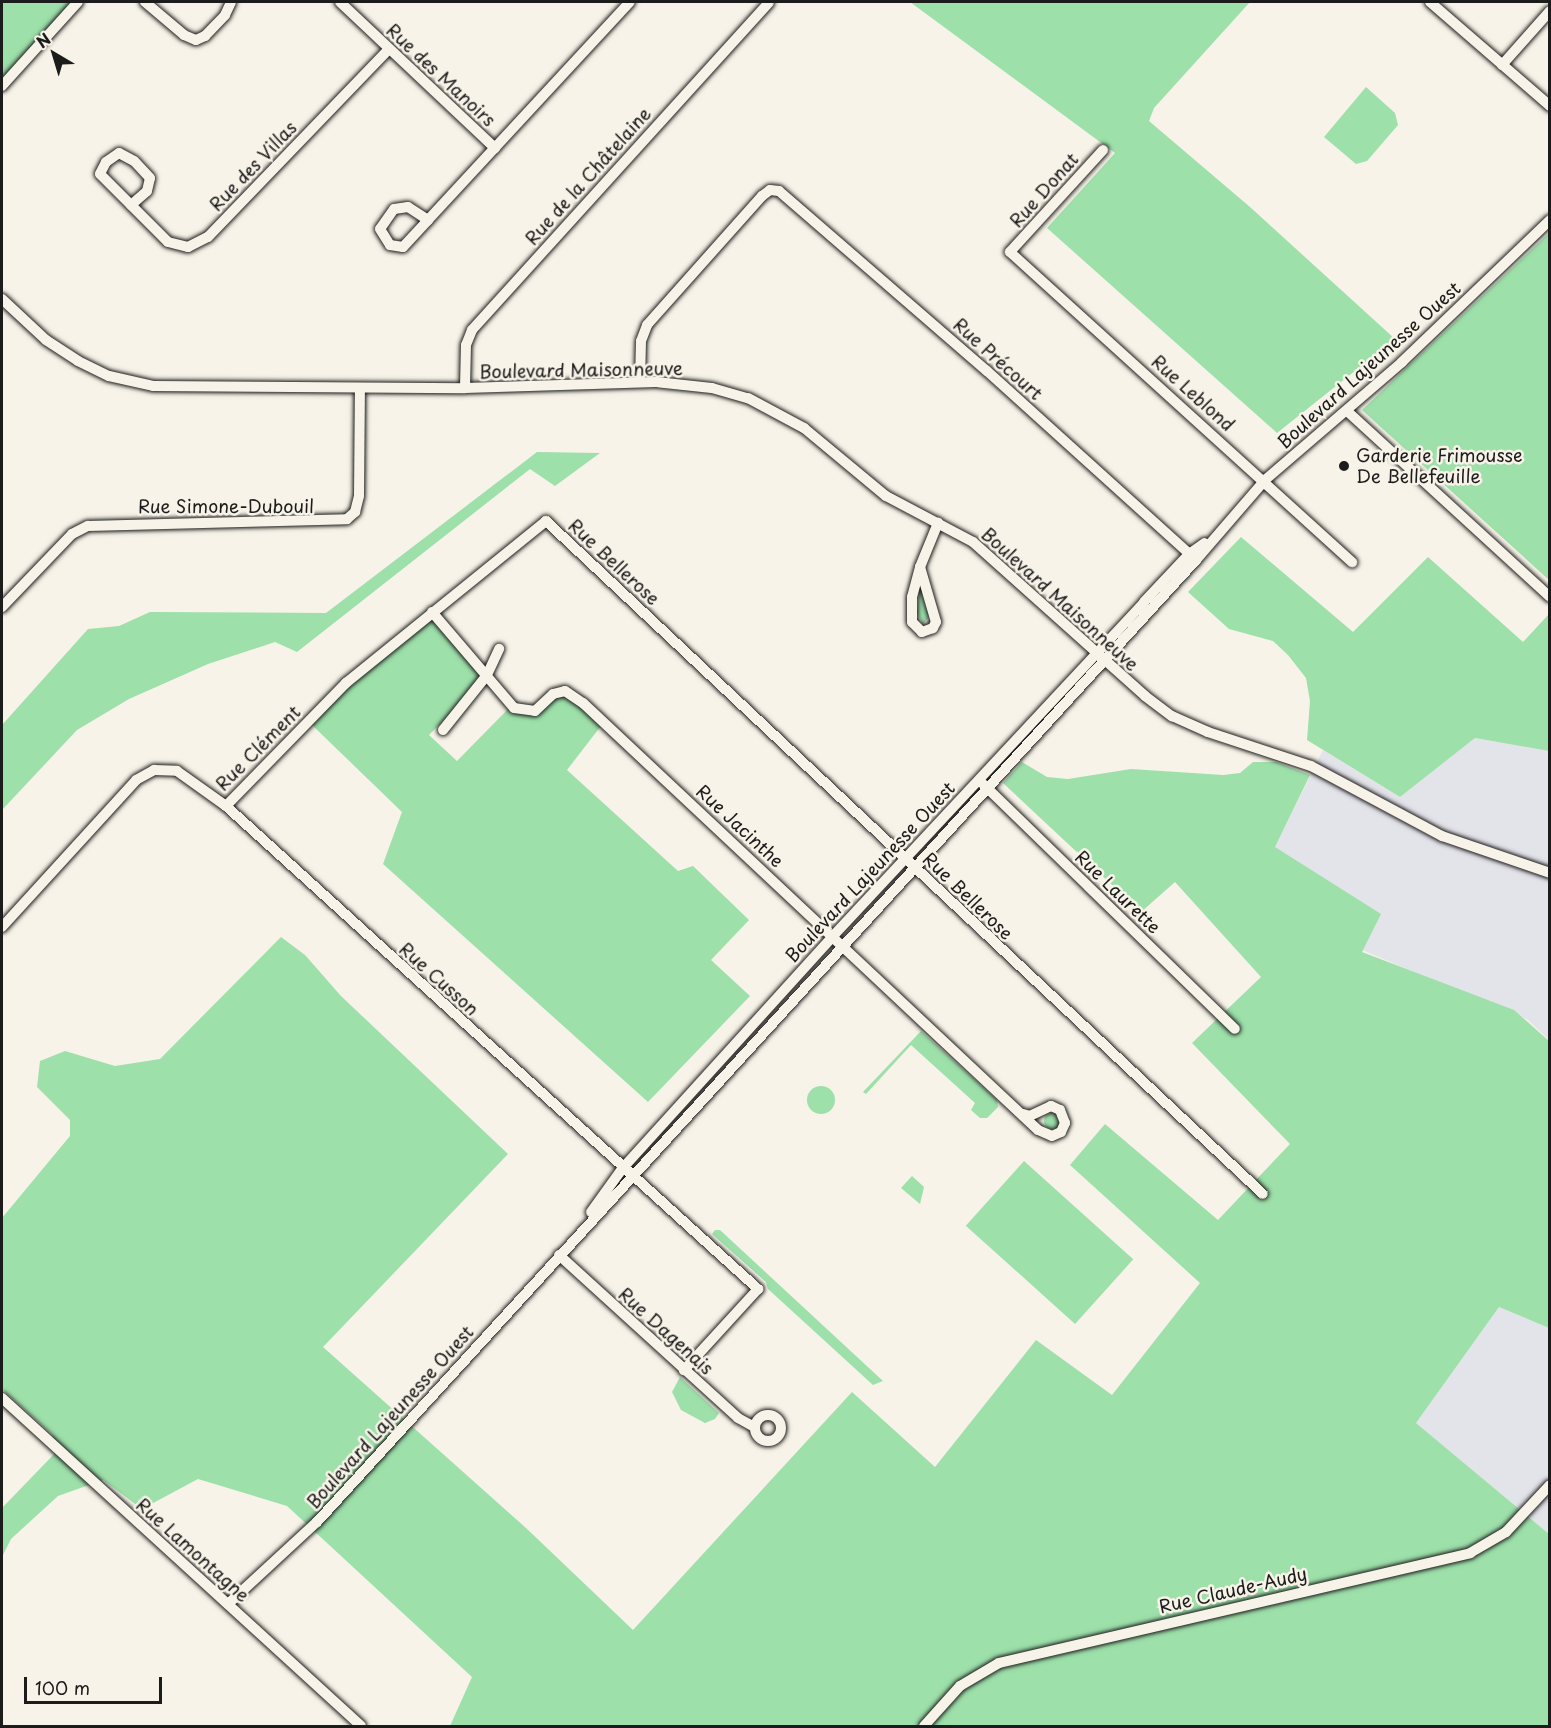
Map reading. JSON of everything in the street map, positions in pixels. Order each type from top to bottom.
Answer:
[{"type":"street","points":[[2,86],[78,2]]},
{"type":"street","points":[[145,2],[184,35],[196,40],[205,36],[225,15],[231,2]]},
{"type":"street","name":"Rue des Manoirs","points":[[340,2],[495,148]]},
{"type":"street","points":[[428,220],[630,2]]},
{"type":"street","name":"Rue de la Châtelaine","points":[[465,388],[466,345],[472,330],[769,2]]},
{"type":"street","points":[[1430,2],[1550,106]]},
{"type":"street","points":[[1502,65],[1550,11]]},
{"type":"street","name":"Rue des Villas","points":[[131,205],[147,191],[150,178],[134,161],[119,153],[106,162],[100,174],[131,205],[168,242],[188,247],[208,237],[389,49]]},
{"type":"street","name":"Rue Donat","points":[[1010,252],[1103,150]]},
{"type":"street","name":"Rue Précourt","points":[[640,382],[641,341],[647,325],[762,196],[773,190],[786,196],[943,333],[1193,557]]},
{"type":"street","name":"Boulevard Lajeunesse Ouest","points":[[228,1604],[317,1522],[569,1244],[627,1173],[834,935],[905,858],[982,783],[1265,480],[1347,411],[1550,220]]},
{"type":"street","name":"Rue Leblond","points":[[1010,252],[1265,480],[1352,562]]},
{"type":"street","name":"Boulevard Maisonneuve","points":[[2,299],[56,348],[98,371],[124,381],[176,388],[360,389],[640,382],[712,388],[767,406],[804,428],[886,496],[980,547],[1102,655],[1150,701],[1181,721],[1294,759],[1442,836],[1550,873]]},
{"type":"street","name":"Rue Simone-Dubouil","points":[[2,607],[72,534],[88,525],[347,519],[355,512],[359,496],[360,389]]},
{"type":"street","points":[[1347,411],[1550,597]]},
{"type":"street","name":"Rue Clément","points":[[2,927],[136,780],[154,770],[177,771],[225,806],[346,683],[546,521]]},
{"type":"street","name":"Rue Bellerose","points":[[546,521],[905,858],[912,868],[1263,1194]]},
{"type":"street","points":[[920,567],[936,622],[933,628],[922,632],[914,626],[911,614],[920,567],[938,523]]},
{"type":"street","name":"Rue Jacinthe","points":[[432,612],[514,708],[535,711],[553,694],[565,691],[583,703],[1023,1114]]},
{"type":"street","points":[[443,730],[486,676],[499,649]]},
{"type":"street","name":"Boulevard Lajeunesse Ouest","points":[[627,1173],[842,946],[912,868],[982,783]]},
{"type":"street","name":"Rue Laurette","points":[[982,783],[1235,1029]]},
{"type":"street","name":"Rue Cusson","points":[[225,806],[627,1173],[758,1289],[684,1370]]},
{"type":"street","name":"Rue Dagenais","points":[[559,1255],[738,1418],[754,1427]]},
{"type":"street","name":"Rue Lamontagne","points":[[2,1398],[362,1726]]},
{"type":"street","name":"Rue Claude-Audy","points":[[924,1726],[960,1686],[999,1662],[1470,1553],[1506,1532],[1550,1485]]},
{"type":"shaded area","points":[[1475,738],[1549,751],[1549,1040],[1528,1020],[1362,950],[1275,847],[1323,750],[1400,797]]},
{"type":"shaded area","points":[[1499,1307],[1549,1328],[1549,1534],[1416,1423]]},
{"type":"green space","points":[[2,2],[78,2],[2,80]]},
{"type":"green space","points":[[910,2],[1250,2],[1154,108],[1149,121],[1250,207],[1395,339],[1277,433],[1047,228],[1115,153]]},
{"type":"green space","points":[[1366,87],[1395,113],[1398,125],[1367,161],[1356,164],[1324,137]]},
{"type":"green space","points":[[1549,233],[1549,580],[1362,410]]},
{"type":"green space","points":[[537,452],[600,453],[555,486],[530,469],[297,652],[275,642],[208,664],[129,699],[77,730],[2,810],[2,725],[88,629],[119,626],[150,612],[326,613]]},
{"type":"green space","points":[[1241,537],[1353,632],[1428,557],[1523,642],[1549,614],[1549,751],[1475,738],[1400,797],[1307,740],[1310,701],[1306,678],[1288,655],[1273,641],[1229,629],[1188,592]]},
{"type":"green space","points":[[920,587],[929,617],[923,624],[917,613]]},
{"type":"green space","points":[[432,612],[485,678],[429,735],[457,761],[512,705],[537,709],[565,692],[604,722],[567,770],[678,871],[693,866],[749,920],[711,960],[750,996],[648,1102],[383,864],[402,812],[311,724],[344,684]]},
{"type":"green space","points":[[1022,762],[1047,777],[1068,779],[1131,769],[1223,775],[1240,773],[1253,762],[1276,762],[1310,775],[1275,847],[1381,914],[1362,952],[1514,1010],[1549,1041],[1549,1328],[1499,1307],[1416,1423],[1549,1534],[1549,1726],[450,1726],[472,1677],[287,1506],[198,1479],[142,1509],[103,1480],[58,1496],[11,1539],[2,1557],[2,1508],[58,1450],[52,1434],[2,1389],[2,1218],[70,1136],[70,1120],[37,1087],[40,1061],[65,1051],[115,1066],[160,1059],[281,937],[305,955],[341,996],[508,1154],[323,1347],[526,1528],[633,1630],[852,1392],[935,1467],[1036,1340],[1112,1395],[1200,1283],[1070,1165],[1105,1124],[1218,1220],[1290,1144],[1192,1043],[1261,977],[1175,882],[1141,912],[1003,783]]},
{"type":"green space","points":[[921,1031],[997,1100],[998,1107],[987,1118],[980,1118],[971,1110],[975,1103],[911,1045],[866,1094],[863,1092]]},
{"type":"green space","points":[[821,1086],[831,1090],[835,1100],[831,1110],[821,1114],[811,1110],[807,1100],[811,1090]]},
{"type":"green space","points":[[1052,1113],[1058,1115],[1060,1121],[1058,1127],[1052,1129],[1046,1127],[1044,1121],[1046,1115]]},
{"type":"green space","points":[[1024,1161],[1133,1259],[1075,1324],[966,1226]]},
{"type":"green space","points":[[912,1176],[924,1187],[920,1204],[901,1188]]},
{"type":"green space","points":[[715,1230],[720,1230],[883,1381],[873,1385],[768,1289],[766,1282],[712,1234]]},
{"type":"green space","points":[[680,1377],[719,1413],[715,1419],[705,1423],[681,1410],[672,1392]]},
{"type":"place","name":"Garderie Frimousse De Bellefeuille","points":[[1344,466]]}]
